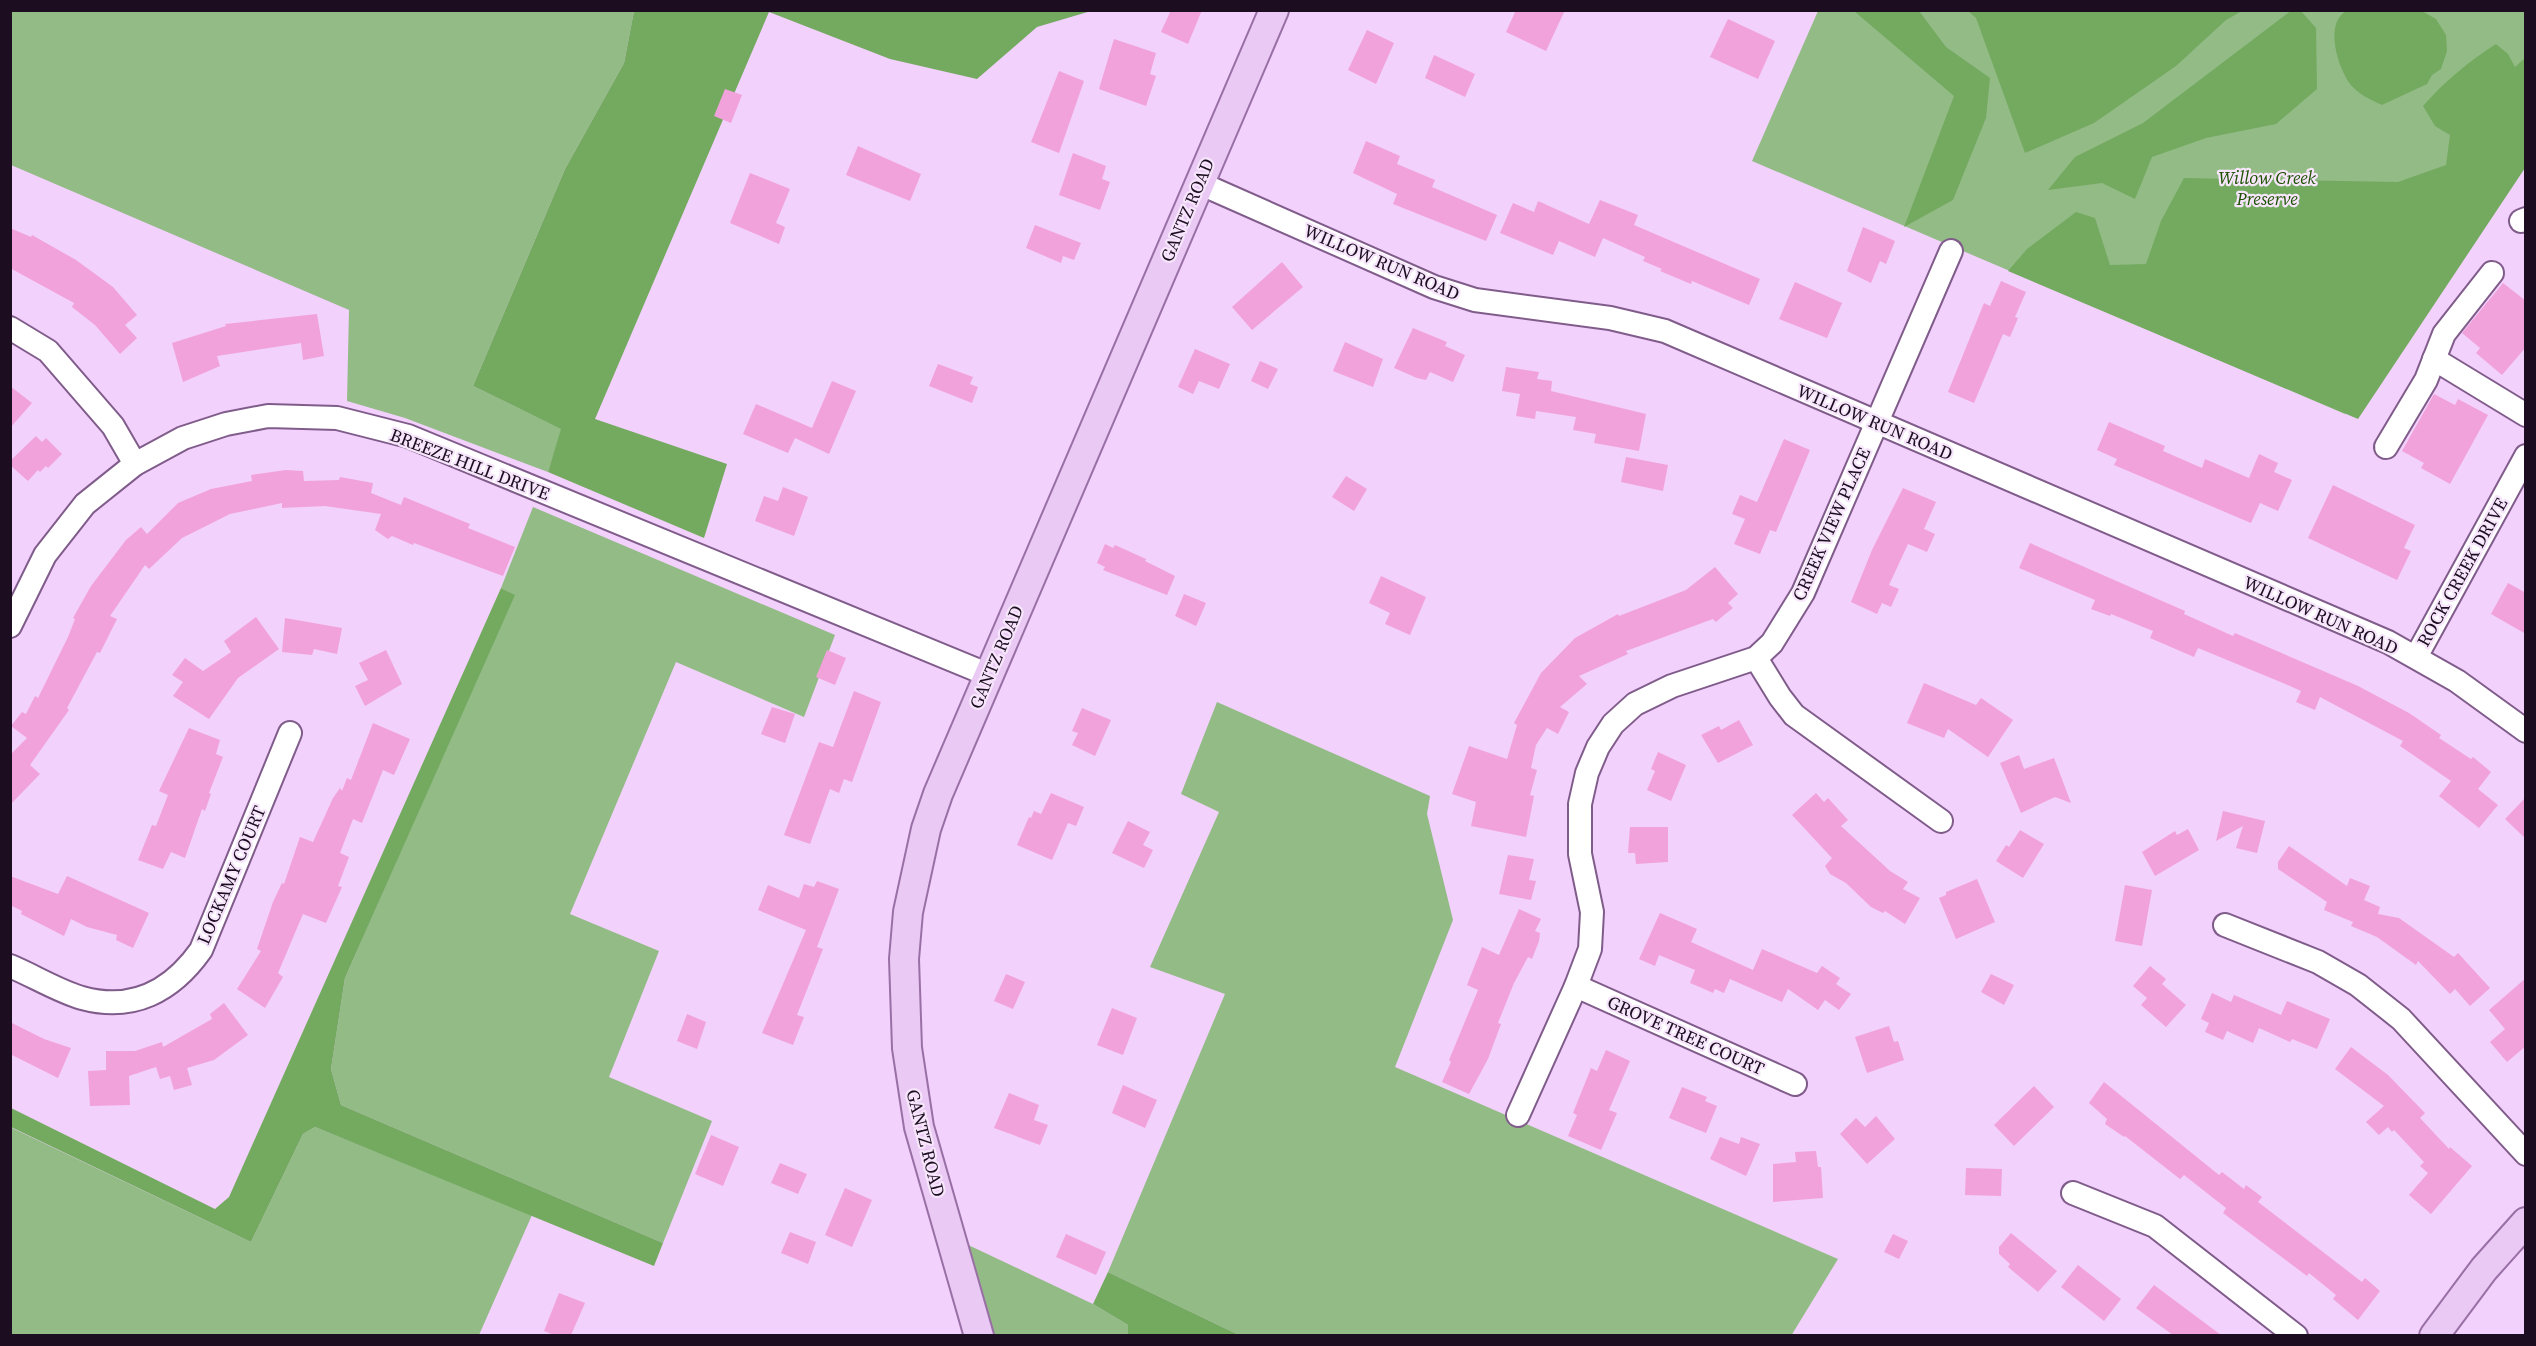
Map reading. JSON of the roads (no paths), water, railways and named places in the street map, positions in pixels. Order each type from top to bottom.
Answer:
[{"type":"main road","name":"GANTZ ROAD","points":[[979,1335],[919,1127],[907,1048],[903,959],[908,912],[926,829],[938,794],[1274,10]]},
{"type":"main road","points":[[2434,1335],[2484,1269],[2526,1222]]},
{"type":"street","name":"WILLOW RUN ROAD","points":[[1199,183],[1434,287],[1475,300],[1610,318],[1665,331],[2388,642],[2457,681],[2526,731]]},
{"type":"street","name":"CREEK VIEW PLACE","points":[[1518,1115],[1576,986],[1590,949],[1592,912],[1580,854],[1580,804],[1587,773],[1598,747],[1613,724],[1635,704],[1672,686],[1756,658],[1772,643],[1803,593],[1951,251]]},
{"type":"street","points":[[2386,447],[2426,380],[2444,334],[2492,273]]},
{"type":"street","points":[[10,328],[48,351],[113,426],[135,464]]},
{"type":"street","points":[[2434,359],[2526,415]]},
{"type":"street","name":"BREEZE HILL DRIVE","points":[[10,626],[45,555],[85,504],[135,464],[183,438],[226,424],[268,416],[337,418],[408,436],[989,675]]},
{"type":"street","name":"ROCK CREEK DRIVE","points":[[2416,657],[2526,456]]},
{"type":"street","points":[[1756,658],[1780,698],[1794,715],[1941,821]]},
{"type":"street","name":"LOCKAMY COURT","points":[[10,966],[82,998],[105,1001],[128,1002],[151,995],[171,984],[189,967],[201,950],[290,733]]},
{"type":"street","points":[[2225,925],[2318,962],[2358,985],[2401,1019],[2526,1154]]},
{"type":"street","name":"GROVE TREE COURT","points":[[1576,986],[1795,1084]]},
{"type":"street","points":[[2073,1192],[2155,1226],[2296,1335]]},
{"type":"park label","name":"Willow Creek Preserve","points":[[2267,187]]}]
